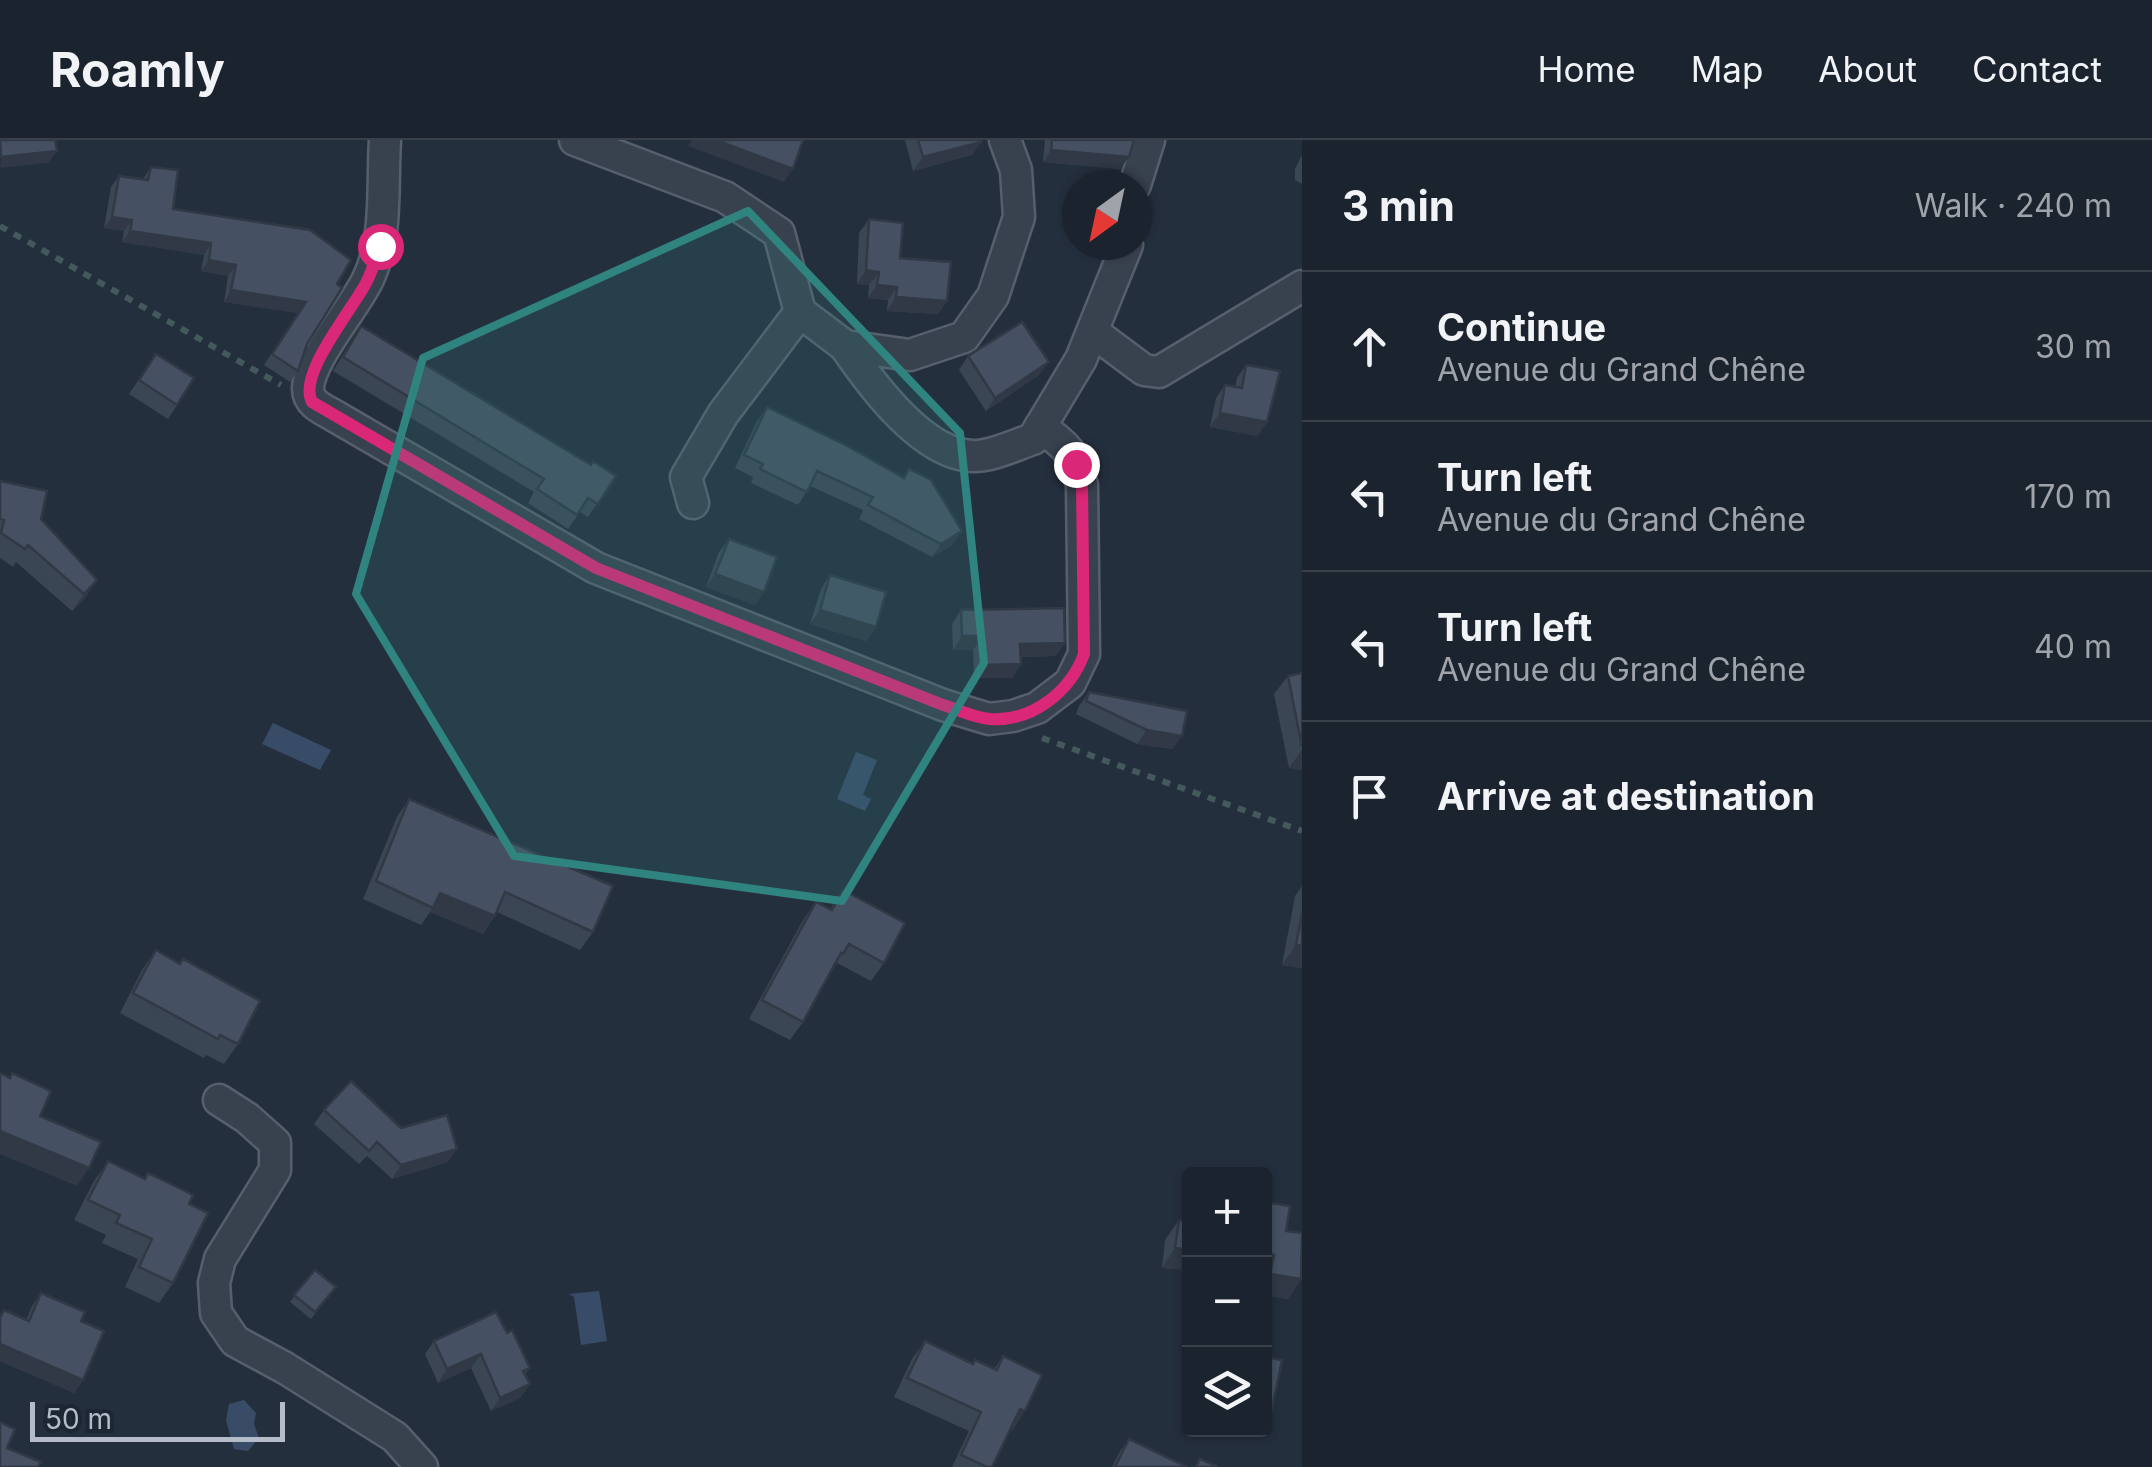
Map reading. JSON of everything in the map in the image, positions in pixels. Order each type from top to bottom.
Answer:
[{"type":"street","points":[[385,140],[380,246],[368,279],[311,376],[308,395],[312,402],[596,568],[943,705],[989,719],[1037,708],[1070,683],[1084,654],[1082,485],[1067,446],[1040,427]]},
{"type":"street","points":[[575,140],[724,197],[779,233],[800,312],[845,346],[876,392],[917,431],[947,448],[972,456],[1033,439],[1093,332],[1121,260]]},
{"type":"street","points":[[845,346],[910,354],[964,337],[993,296],[1019,216],[1016,170],[1006,140]]},
{"type":"street","points":[[1140,170],[1149,140]]},
{"type":"street","points":[[1093,332],[1144,370],[1159,372],[1302,286]]},
{"type":"street","points":[[693,503],[686,477],[723,414],[800,312]]},
{"type":"street","points":[[218,1100],[247,1118],[275,1143],[275,1170],[220,1259],[214,1282],[216,1313],[234,1340],[394,1437],[422,1467]]},
{"type":"path","points":[[0,226],[312,402]]},
{"type":"path","points":[[989,719],[1302,830]]},
{"type":"highlighted area","points":[[748,211],[960,433],[984,663],[842,901],[514,856],[356,594],[423,358]]},
{"type":"water","points":[[273,723],[331,750],[320,770],[262,744]]},
{"type":"water","points":[[856,752],[877,760],[863,795],[871,799],[865,811],[837,799]]},
{"type":"water","points":[[599,1291],[607,1341],[581,1345],[574,1297],[569,1294]]},
{"type":"water","points":[[244,1400],[256,1413],[254,1424],[259,1438],[248,1451],[234,1449],[226,1420],[229,1404]]},
{"type":"building","points":[[0,140],[55,140],[57,151],[1,157]]},
{"type":"building","points":[[716,140],[803,140],[793,169]]},
{"type":"building","points":[[918,140],[981,140],[981,142],[923,157]]},
{"type":"building","points":[[1052,140],[1134,140],[1129,157],[1051,150]]},
{"type":"building","points":[[151,167],[178,170],[173,209],[310,230],[351,260],[337,284],[342,288],[307,344],[298,371],[272,354],[306,302],[231,290],[236,265],[209,260],[211,243],[130,231],[132,220],[112,217],[119,176],[148,180]]},
{"type":"building","points":[[869,219],[903,223],[900,258],[951,262],[947,301],[896,297],[897,287],[877,285],[879,272],[866,270]]},
{"type":"building","points":[[1022,322],[1049,362],[995,398],[968,356]]},
{"type":"building","points":[[361,326],[591,465],[593,461],[616,476],[598,504],[588,498],[577,515],[537,489],[544,479],[343,357]]},
{"type":"building","points":[[156,354],[194,378],[177,405],[139,380]]},
{"type":"building","points":[[1246,365],[1280,371],[1267,422],[1220,413],[1225,385],[1242,388]]},
{"type":"building","points":[[767,407],[904,478],[909,469],[931,480],[962,531],[941,544],[868,505],[873,497],[817,471],[807,492],[760,469],[763,464],[744,455]]},
{"type":"building","points":[[0,481],[47,491],[41,519],[97,580],[84,594],[28,545],[25,549],[1,533],[4,520],[0,519]]},
{"type":"building","points":[[729,539],[777,557],[764,592],[715,574]]},
{"type":"building","points":[[830,575],[886,592],[876,627],[820,610]]},
{"type":"building","points":[[1064,608],[1065,643],[1020,644],[1021,664],[983,665],[983,636],[962,636],[961,610]]},
{"type":"building","points":[[1302,673],[1302,747],[1288,676]]},
{"type":"building","points":[[1089,692],[1187,711],[1182,736],[1147,730],[1086,701]]},
{"type":"building","points":[[409,799],[613,886],[593,932],[505,892],[495,916],[440,893],[433,908],[376,881]]},
{"type":"building","points":[[843,890],[905,923],[884,963],[849,944],[803,1022],[762,1000],[816,902],[832,910]]},
{"type":"building","points":[[1302,913],[1302,946],[1296,945]]},
{"type":"building","points":[[156,950],[180,964],[183,959],[260,1001],[238,1044],[220,1035],[218,1039],[133,993]]},
{"type":"building","points":[[0,1073],[10,1078],[12,1073],[51,1091],[40,1116],[101,1142],[89,1168],[0,1131]]},
{"type":"building","points":[[351,1081],[401,1128],[447,1115],[457,1149],[401,1165],[377,1142],[369,1151],[324,1110]]},
{"type":"building","points":[[108,1161],[145,1179],[148,1173],[193,1195],[189,1204],[208,1213],[173,1283],[139,1267],[152,1239],[116,1223],[120,1215],[88,1200]]},
{"type":"building","points":[[1272,1203],[1290,1206],[1286,1231],[1302,1233],[1301,1279],[1272,1274]]},
{"type":"building","points":[[1179,1220],[1182,1221],[1182,1249],[1175,1248]]},
{"type":"building","points":[[315,1270],[336,1287],[315,1312],[294,1295]]},
{"type":"building","points":[[41,1293],[85,1312],[81,1321],[104,1331],[83,1380],[0,1344],[0,1318],[4,1310],[29,1321]]},
{"type":"building","points":[[496,1312],[507,1333],[512,1330],[530,1368],[523,1371],[530,1384],[500,1398],[481,1354],[447,1369],[434,1341]]},
{"type":"building","points":[[925,1341],[973,1364],[975,1360],[997,1370],[1003,1356],[1042,1375],[1025,1411],[1020,1409],[992,1467],[961,1455],[981,1412],[907,1378]]},
{"type":"building","points":[[1272,1358],[1282,1360],[1272,1410]]},
{"type":"building","points":[[0,1422],[15,1429],[7,1448],[41,1462],[38,1467],[0,1467]]},
{"type":"building","points":[[1129,1439],[1187,1467],[1115,1467]]},
{"type":"building","points":[[1200,1459],[1218,1467],[1196,1467]]},
{"type":"route","points":[[380,246],[368,279],[311,376],[308,395],[312,402],[596,568],[943,705],[989,719],[1013,716],[1054,698],[1078,670],[1084,654],[1082,485],[1076,464]]}]
